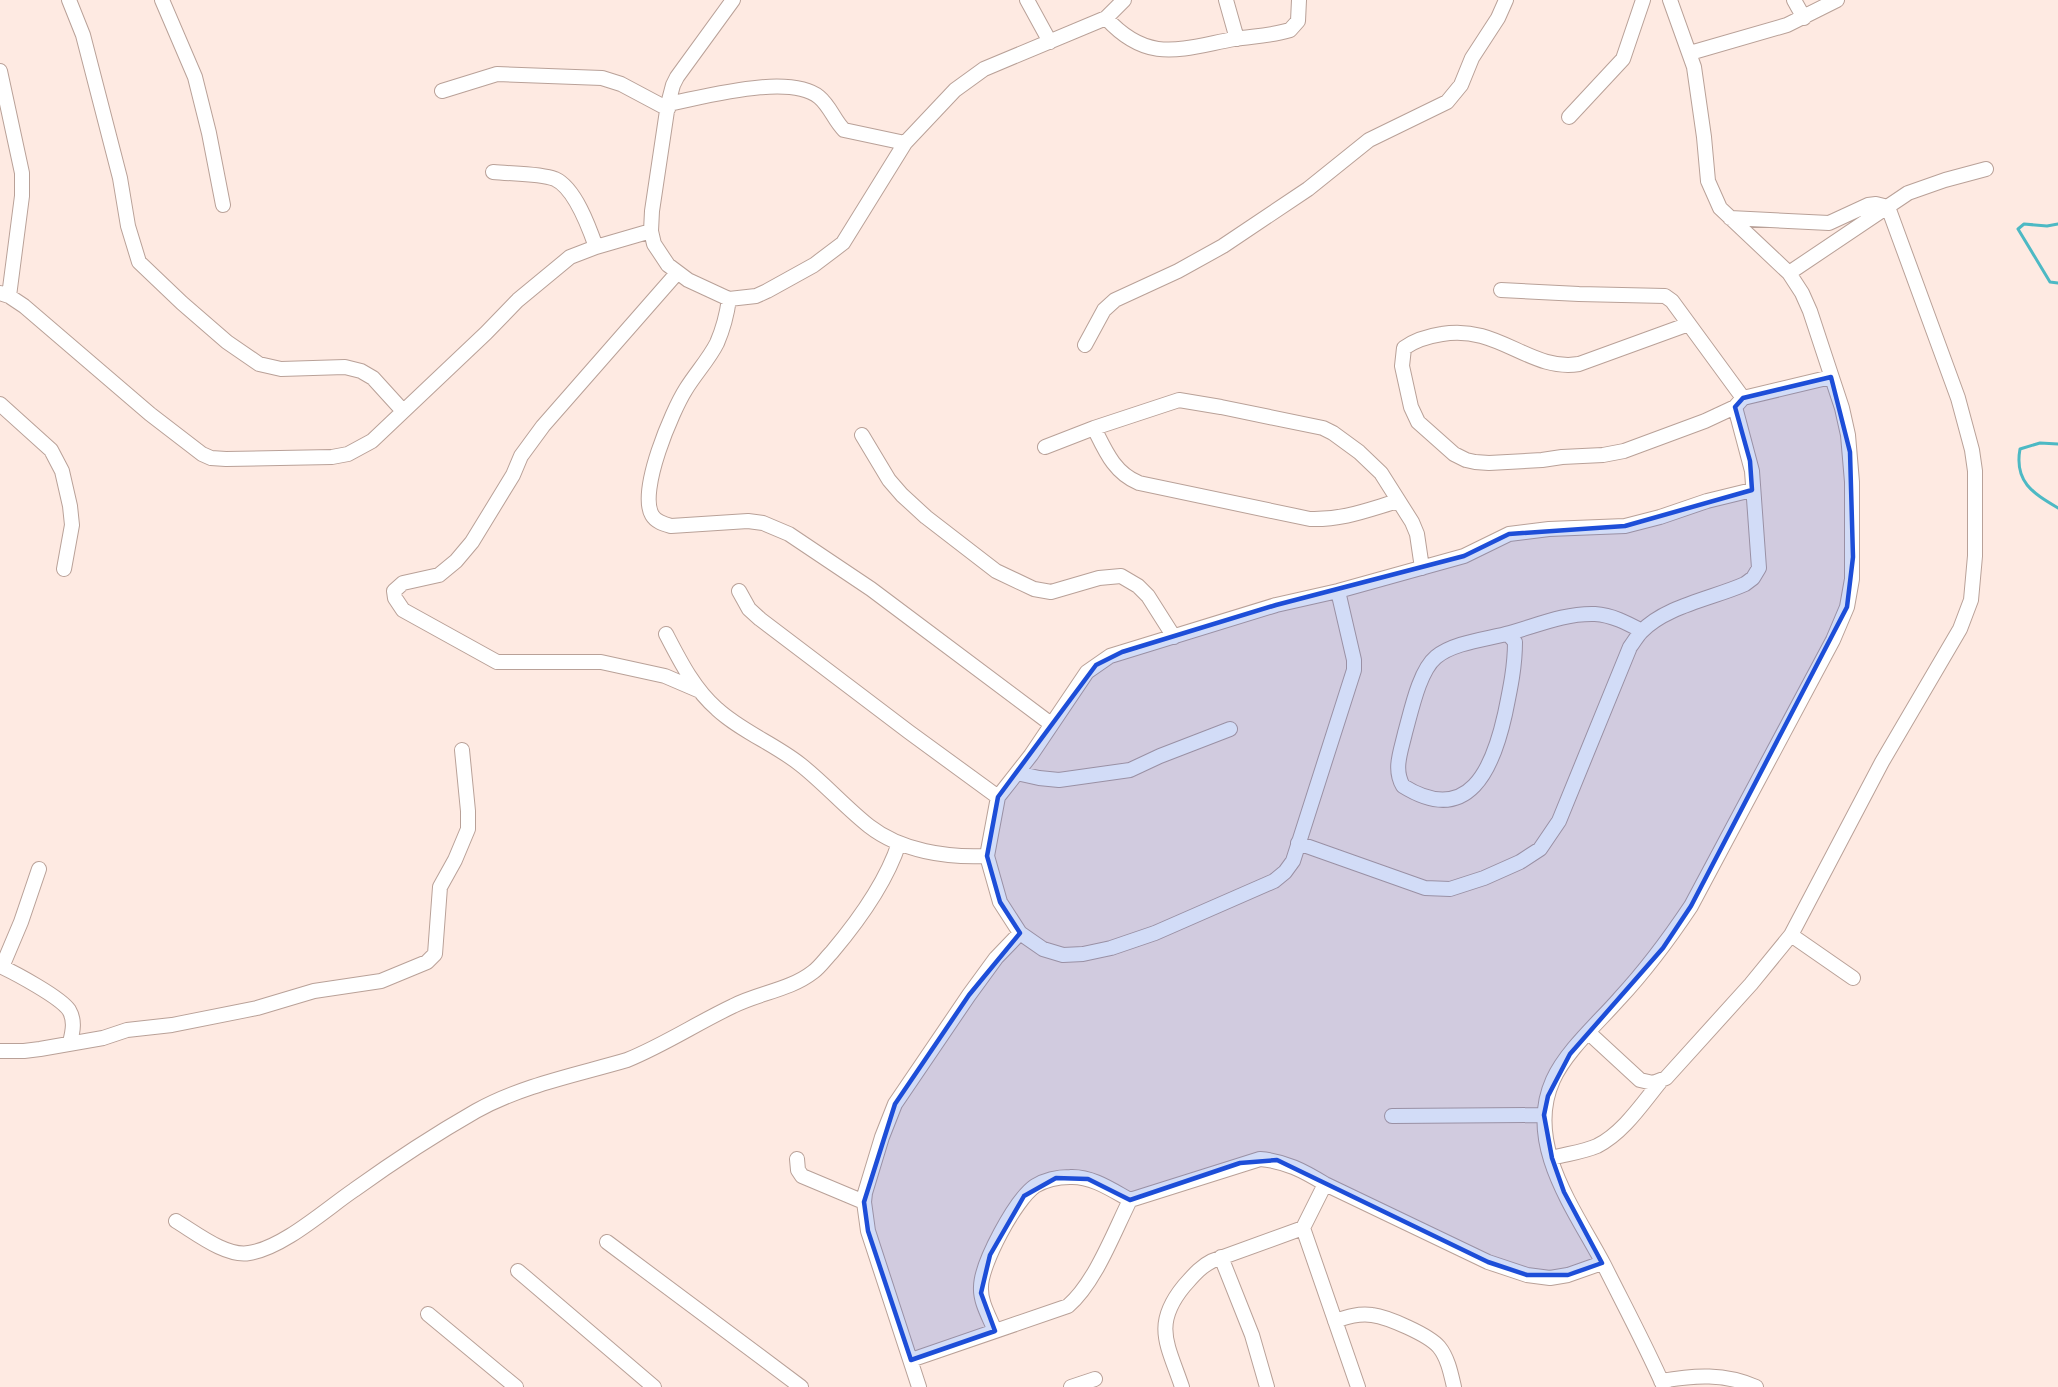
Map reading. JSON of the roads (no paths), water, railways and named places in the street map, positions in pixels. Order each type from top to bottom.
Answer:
[{"type":"street","points":[[69,0],[83,35],[120,178],[130,236],[140,262],[227,342],[259,364],[281,369],[345,366],[361,371],[373,378],[403,411]]},
{"type":"street","points":[[162,0],[195,77],[224,205]]},
{"type":"street","points":[[730,0],[673,85],[668,106],[651,231],[659,253],[677,273],[729,299],[749,297],[768,291],[837,249],[858,221],[905,143],[955,90],[984,69],[1106,18],[1124,0]]},
{"type":"street","points":[[1027,0],[1050,42]]},
{"type":"street","points":[[1226,0],[1237,39]]},
{"type":"street","points":[[1106,18],[1121,34],[1147,48],[1179,50],[1290,30],[1298,21],[1299,0]]},
{"type":"street","points":[[1085,345],[1104,310],[1115,300],[1178,271],[1223,246],[1308,189],[1369,140],[1448,102],[1461,85],[1476,51],[1498,18],[1506,0]]},
{"type":"street","points":[[1569,117],[1623,58],[1643,0]]},
{"type":"street","points":[[1670,0],[1690,53],[1704,137],[1708,181],[1720,208],[1789,273],[1802,294],[1842,408],[1850,452],[1853,557],[1847,607],[1833,640],[1691,906],[1663,948],[1570,1054],[1554,1079],[1544,1115],[1545,1134],[1564,1192],[1663,1384],[1705,1376],[1729,1378],[1756,1387]]},
{"type":"street","points":[[1794,0],[1804,18]]},
{"type":"street","points":[[1690,53],[1787,25],[1838,0]]},
{"type":"street","points":[[0,70],[22,173],[22,196],[5,295],[24,306],[195,450],[212,458],[341,456],[366,446],[553,269],[570,257],[651,231]]},
{"type":"street","points":[[442,91],[497,74],[602,78],[621,84],[668,106],[742,90],[784,85],[817,95],[826,103],[844,130],[905,143]]},
{"type":"street","points":[[1789,273],[1908,193],[1986,169]]},
{"type":"street","points":[[493,172],[548,177],[562,183],[579,206],[596,247]]},
{"type":"street","points":[[1730,218],[1829,222],[1868,205],[1888,207]]},
{"type":"street","points":[[1552,1158],[1586,1150],[1605,1141],[1634,1114],[1660,1082],[1682,1062],[1751,984],[1791,935],[1882,762],[1960,629],[1971,600],[1975,555],[1975,471],[1969,436],[1935,333],[1888,207]]},
{"type":"street","points":[[677,273],[543,426],[522,456],[472,542],[456,561],[439,575],[403,583],[394,591],[398,604],[403,610],[497,662],[601,662],[665,676],[700,691]]},
{"type":"street","points":[[1299,843],[1425,888],[1450,889],[1484,878],[1520,862],[1540,849],[1559,821],[1630,647],[1642,631],[1675,611],[1745,584],[1756,573],[1759,562],[1750,461],[1739,402],[1672,301],[1665,296],[1501,290]]},
{"type":"street","points":[[729,299],[722,330],[716,344],[686,389],[666,428],[653,467],[649,505],[653,516],[661,523],[671,526],[748,521],[763,523],[789,534],[871,589],[1051,724]]},
{"type":"street","points":[[1689,324],[1579,364],[1566,366],[1536,358],[1490,337],[1452,332],[1435,335],[1404,348],[1402,366],[1411,407],[1418,422],[1454,454],[1466,460],[1490,463],[1603,455],[1624,451],[1705,421],[1739,402],[1831,377]]},
{"type":"street","points":[[1045,447],[1179,400],[1300,423],[1333,433],[1359,452],[1381,473],[1412,522],[1417,534],[1422,568]]},
{"type":"street","points":[[0,404],[51,450],[62,471],[72,525],[64,569]]},
{"type":"street","points":[[1094,428],[1108,457],[1131,479],[1139,483],[1311,519],[1341,518],[1398,501]]},
{"type":"street","points":[[862,435],[889,480],[902,495],[926,517],[996,571],[1034,589],[1051,592],[1099,579],[1121,576],[1138,586],[1148,596],[1174,637]]},
{"type":"street","points":[[1338,591],[1354,660],[1354,670],[1299,843],[1289,867],[1274,881],[1155,933],[1111,948],[1083,954],[1063,955],[1043,949],[1020,933],[1000,902],[987,856],[998,796],[1017,773],[1080,682],[1096,664],[1122,652],[1276,605],[1338,591],[1464,556],[1509,534],[1549,529],[1631,525],[1660,518],[1707,501],[1752,490]]},
{"type":"street","points":[[739,591],[749,609],[759,619],[998,796]]},
{"type":"street","points":[[1508,634],[1515,642],[1514,672],[1498,745],[1484,775],[1466,793],[1445,799],[1424,796],[1404,786],[1399,777],[1399,760],[1415,699],[1433,660],[1447,651],[1578,614],[1611,617],[1642,631]]},
{"type":"street","points":[[666,634],[690,678],[717,709],[801,765],[870,827],[899,843],[950,856],[987,856]]},
{"type":"street","points":[[1017,773],[1059,780],[1130,770],[1230,729]]},
{"type":"street","points":[[0,1051],[24,1052],[70,1042],[103,1038],[128,1030],[172,1025],[257,1008],[314,991],[381,981],[430,960],[435,954],[440,887],[468,829],[462,750]]},
{"type":"street","points":[[176,1221],[236,1254],[261,1250],[294,1233],[355,1188],[478,1110],[507,1095],[627,1060],[645,1053],[732,1006],[760,994],[788,986],[813,972],[848,933],[883,879],[893,861],[899,843]]},
{"type":"street","points":[[39,869],[21,922],[1,967],[55,998],[68,1009],[73,1024],[70,1042]]},
{"type":"street","points":[[919,1387],[868,1231],[864,1202],[871,1168],[895,1104],[996,958],[1020,933]]},
{"type":"street","points":[[1791,935],[1853,978]]},
{"type":"street","points":[[1589,1033],[1640,1080],[1660,1082]]},
{"type":"street","points":[[1392,1116],[1544,1115]]},
{"type":"street","points":[[797,1159],[798,1170],[802,1176],[864,1202]]},
{"type":"street","points":[[995,1331],[981,1293],[981,1278],[1012,1214],[1024,1196],[1036,1186],[1056,1178],[1088,1179],[1130,1200],[1260,1159],[1277,1160],[1488,1262],[1527,1275],[1550,1278],[1568,1275],[1602,1263]]},
{"type":"street","points":[[1182,1387],[1164,1322],[1180,1291],[1203,1265],[1303,1228],[1325,1184]]},
{"type":"street","points":[[911,1360],[1061,1310],[1073,1302],[1092,1275],[1130,1200]]},
{"type":"street","points":[[1303,1228],[1358,1387]]},
{"type":"street","points":[[607,1242],[801,1387]]},
{"type":"street","points":[[1221,1257],[1252,1335],[1267,1387]]},
{"type":"street","points":[[518,1271],[653,1387]]},
{"type":"street","points":[[428,1314],[516,1387]]},
{"type":"street","points":[[1335,1321],[1355,1314],[1383,1317],[1433,1341],[1445,1357],[1454,1387]]},
{"type":"street","points":[[1071,1387],[1095,1379]]},
{"type":"waterway","points":[[2058,224],[2047,226],[2024,224],[2018,229],[2050,282],[2058,283]]},
{"type":"waterway","points":[[2058,444],[2040,443],[2020,449],[2019,460],[2020,470],[2027,485],[2058,508]]}]
